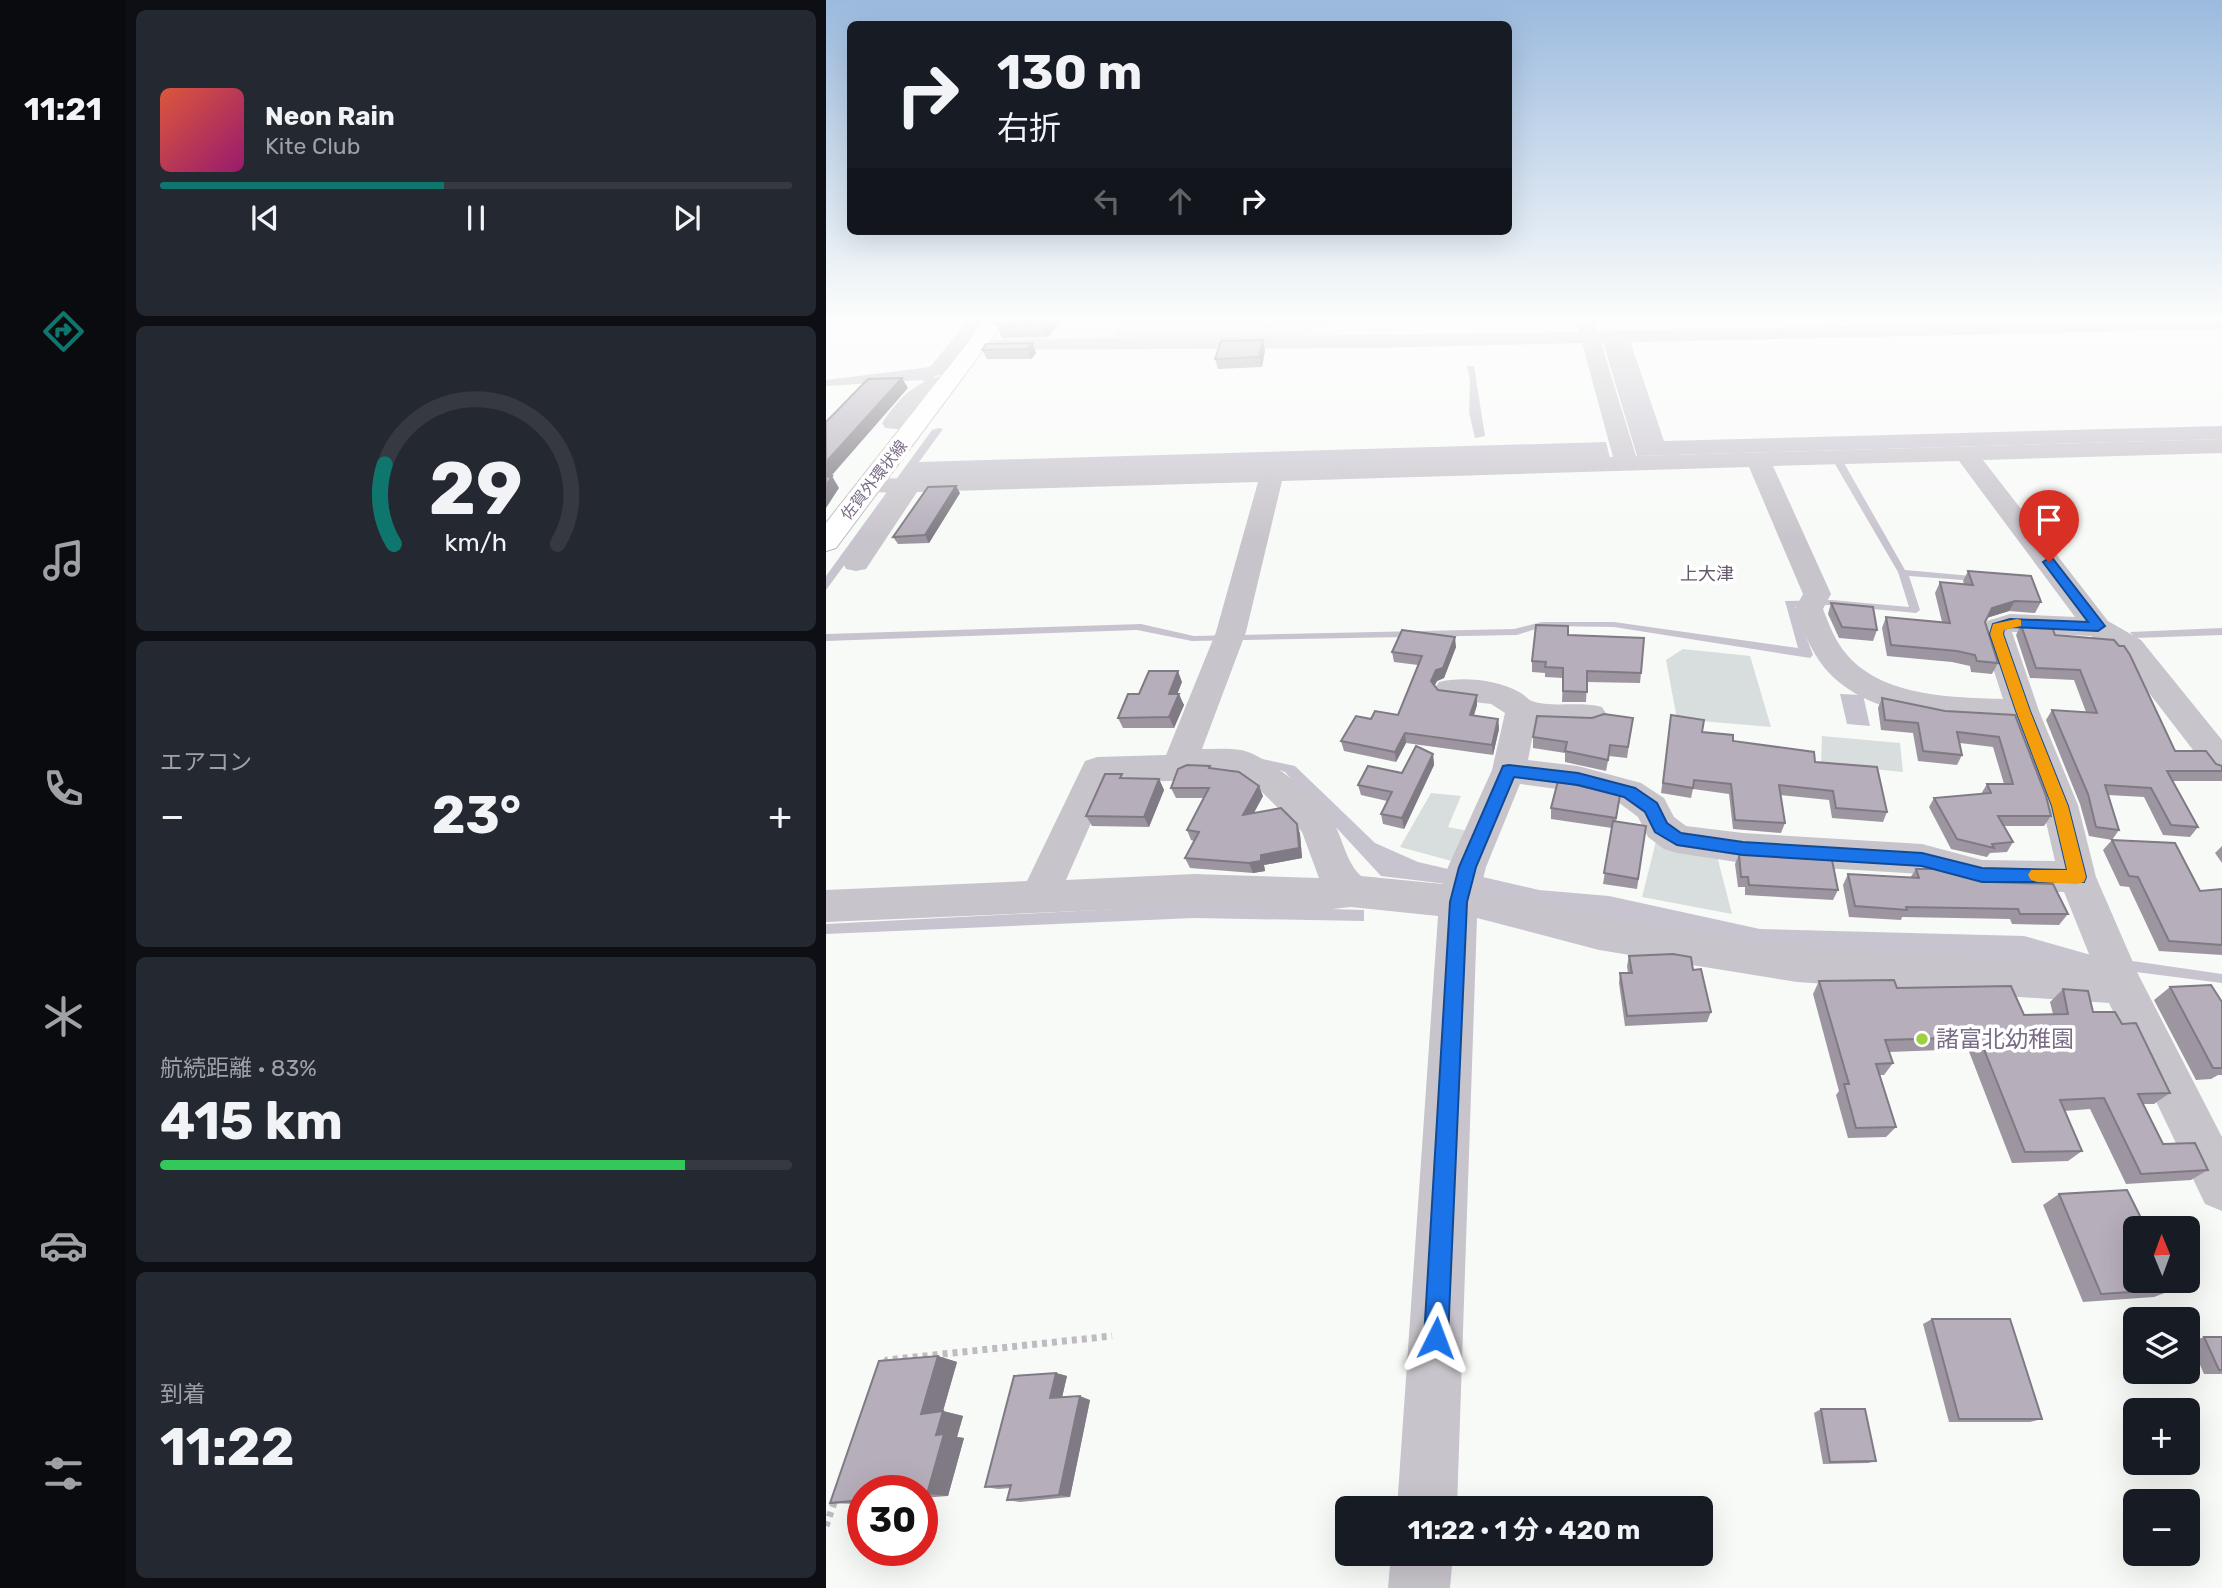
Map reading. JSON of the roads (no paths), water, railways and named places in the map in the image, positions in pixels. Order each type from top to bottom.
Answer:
[{"type":"main road","name":"佐賀外環状線","points":[[826,542],[836,514],[894,485],[933,392]]},
{"type":"street","points":[[1606,392],[1627,464]]},
{"type":"street","points":[[856,564],[894,485],[2222,446]]},
{"type":"street","points":[[1966,454],[2098,626],[2130,646],[2222,763]]},
{"type":"street","points":[[1758,460],[1817,594],[1811,604],[1823,648],[1843,670],[1870,689],[1904,701],[1949,708],[2023,711]]},
{"type":"street","points":[[1272,474],[1229,638],[1183,755],[1194,761],[1240,762],[1272,782],[1317,825],[1338,878],[1351,891]]},
{"type":"street","points":[[2098,626],[2010,623],[1997,627],[1997,634],[2060,806],[2077,877],[2116,970],[2222,1187]]},
{"type":"street","points":[[1428,1496],[1462,887],[1509,770],[1521,712],[1517,705],[1504,696],[1450,690]]},
{"type":"street","points":[[1521,712],[1591,715]]},
{"type":"street","points":[[1039,896],[1097,770],[1171,768],[1189,758]]},
{"type":"street","points":[[1509,770],[1578,779],[1629,792],[1651,807],[1661,827],[1677,839],[1743,848],[1922,859],[1982,875],[2077,877]]},
{"type":"street","points":[[826,906],[1194,890],[1323,894],[1462,887],[1477,902],[1600,933],[1797,964],[2116,970]]},
{"type":"street","points":[[1419,1588],[1421,1566]]},
{"type":"place","name":"諸富北幼稚園","points":[[1922,1039]]},
{"type":"district","name":"上大津","points":[[1707,574]]}]
